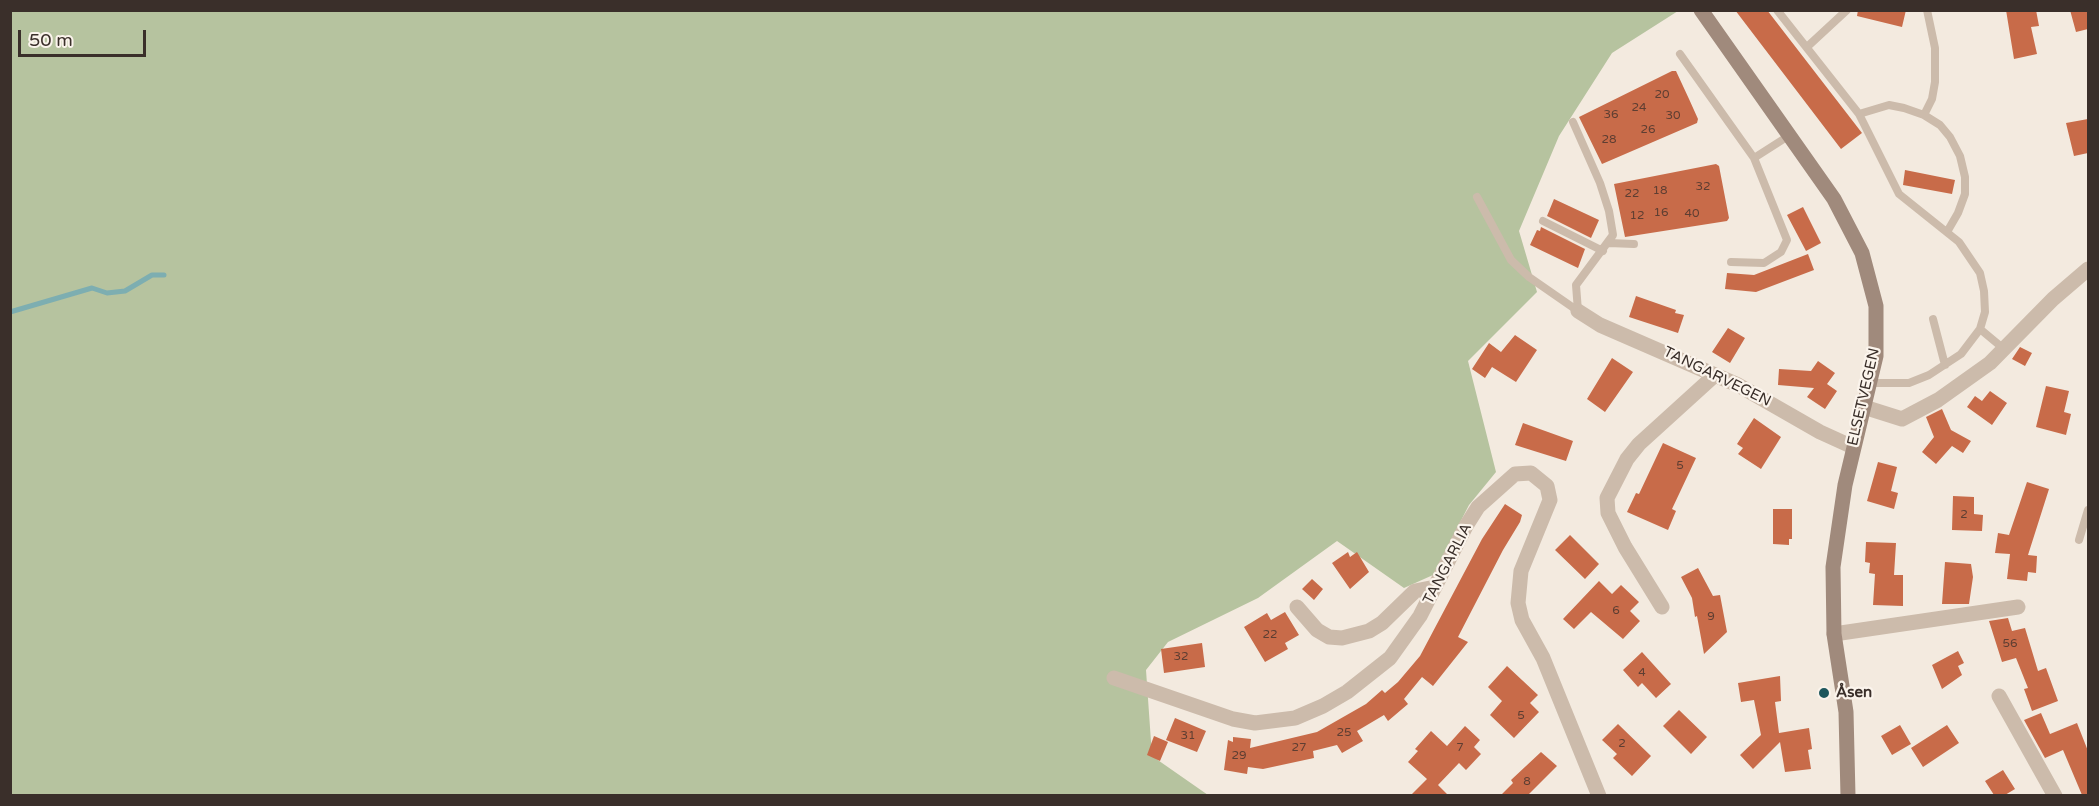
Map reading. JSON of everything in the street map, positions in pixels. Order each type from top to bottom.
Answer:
[{"type":"main road","name":"ELSETVEGEN","points":[[1701,10],[1790,135],[1852,229],[1868,270],[1876,306],[1878,331],[1870,383],[1853,447],[1835,539],[1832,589],[1834,634],[1846,712],[1848,795]]},
{"type":"street","points":[[1864,407],[1902,419],[1913,415],[1973,376],[2088,269]]},
{"type":"street","name":"TANGARVEGEN","points":[[1578,311],[1600,325],[1715,375],[1853,447]]},
{"type":"street","points":[[1662,607],[1625,547],[1608,513],[1607,498],[1627,459],[1639,444],[1715,375]]},
{"type":"street","name":"TANGARLIA","points":[[1114,678],[1233,719],[1255,723],[1295,718],[1347,692],[1390,658],[1420,616],[1466,526],[1485,500],[1515,474],[1524,472],[1540,478],[1548,486],[1550,500],[1521,571],[1518,603],[1522,620],[1543,658],[1599,795]]},
{"type":"street","points":[[1297,607],[1313,626],[1329,637],[1356,636],[1382,623],[1415,591],[1436,587]]},
{"type":"street","points":[[1834,634],[2018,606]]},
{"type":"street","points":[[1999,696],[2055,795]]},
{"type":"lane","points":[[1777,10],[1859,114],[1899,194],[1947,232],[1970,254],[1980,273],[1985,312],[1980,329],[1961,354],[1945,365],[1909,383],[1870,383]]},
{"type":"lane","points":[[1807,47],[1847,10]]},
{"type":"lane","points":[[1924,115],[1932,99],[1935,82],[1935,48],[1927,10]]},
{"type":"lane","points":[[1680,54],[1754,158],[1788,240],[1781,252],[1764,263],[1731,262]]},
{"type":"lane","points":[[1859,114],[1889,105],[1924,115],[1940,126],[1950,137],[1960,156],[1965,177],[1962,204],[1947,232]]},
{"type":"lane","points":[[1573,122],[1600,183],[1609,211],[1613,235],[1576,285],[1578,311]]},
{"type":"lane","points":[[1754,158],[1790,135]]},
{"type":"lane","points":[[1477,197],[1511,260],[1529,277],[1578,311]]},
{"type":"lane","points":[[1543,221],[1606,247],[1634,244]]},
{"type":"lane","points":[[1933,319],[1945,365]]},
{"type":"lane","points":[[1980,329],[2004,349]]},
{"type":"lane","points":[[2079,540],[2088,510]]},
{"type":"green space","points":[[10,11],[1678,11],[1612,53],[1559,136],[1519,231],[1537,292],[1468,361],[1496,472],[1469,505],[1433,575],[1404,588],[1337,541],[1258,598],[1168,642],[1146,670],[1152,756],[1208,795],[1220,796],[11,795]]},
{"type":"building","points":[[1735,10],[1767,10],[1862,133],[1841,149]]},
{"type":"building","points":[[1858,10],[1906,10],[1902,27],[1857,16]]},
{"type":"building","points":[[2006,10],[2036,10],[2039,26],[2031,27],[2037,54],[2014,59]]},
{"type":"building","points":[[2070,10],[2088,10],[2088,29],[2076,32]]},
{"type":"building","points":[[1676,71],[1698,119],[1697,123],[1602,164],[1579,117]]},
{"type":"building","points":[[2088,119],[2088,153],[2074,156],[2066,123]]},
{"type":"building","points":[[1716,164],[1719,166],[1729,218],[1727,221],[1625,237],[1614,184]]},
{"type":"building","points":[[1905,170],[1955,180],[1952,194],[1903,185]]},
{"type":"building","points":[[1554,199],[1599,220],[1591,238],[1547,216]]},
{"type":"building","points":[[1803,207],[1821,243],[1806,251],[1787,215]]},
{"type":"building","points":[[1541,227],[1585,249],[1578,268],[1530,245],[1537,230],[1540,231]]},
{"type":"building","points":[[1808,254],[1814,270],[1756,292],[1725,289],[1727,273],[1754,275]]},
{"type":"building","points":[[1636,296],[1684,315],[1678,333],[1629,317]]},
{"type":"building","points":[[1728,328],[1745,338],[1730,363],[1712,352]]},
{"type":"building","points":[[1515,335],[1537,350],[1516,382],[1492,367],[1485,378],[1472,369],[1489,343],[1501,352]]},
{"type":"building","points":[[2020,347],[2032,353],[2025,366],[2012,359]]},
{"type":"building","points":[[1612,358],[1633,372],[1605,412],[1587,399]]},
{"type":"building","points":[[1818,361],[1835,373],[1827,384],[1837,391],[1825,409],[1807,397],[1814,388],[1778,385],[1779,369],[1811,371]]},
{"type":"building","points":[[2046,386],[2069,391],[2064,412],[2071,414],[2066,435],[2036,427]]},
{"type":"building","points":[[1990,391],[2007,403],[1992,425],[1967,407],[1975,396],[1982,401]]},
{"type":"building","points":[[1942,409],[1951,430],[1971,441],[1963,453],[1952,446],[1936,464],[1922,452],[1934,437],[1926,417]]},
{"type":"building","points":[[1754,418],[1781,437],[1761,469],[1738,454],[1743,448],[1737,444]]},
{"type":"building","points":[[1523,423],[1573,441],[1566,461],[1515,445]]},
{"type":"building","points":[[1663,443],[1696,458],[1672,509],[1676,511],[1668,530],[1627,512],[1636,493],[1639,494]]},
{"type":"building","points":[[1878,462],[1897,467],[1891,491],[1898,493],[1894,509],[1867,501]]},
{"type":"building","points":[[2027,482],[2049,489],[2028,555],[2037,556],[2036,573],[2028,572],[2027,581],[2007,579],[2010,554],[1995,553],[1998,533],[2009,535]]},
{"type":"building","points":[[1953,496],[1974,497],[1974,514],[1983,515],[1982,531],[1952,530]]},
{"type":"building","points":[[1505,504],[1522,515],[1520,522],[1458,637],[1468,642],[1433,686],[1422,677],[1404,699],[1408,704],[1388,721],[1384,715],[1357,731],[1363,741],[1342,753],[1337,745],[1313,751],[1314,758],[1263,769],[1248,767],[1247,774],[1224,770],[1228,740],[1233,742],[1233,737],[1251,739],[1250,748],[1317,732],[1366,704],[1382,690],[1385,693],[1398,682],[1420,656],[1482,539]]},
{"type":"building","points":[[1773,509],[1792,509],[1792,539],[1789,539],[1789,545],[1773,544]]},
{"type":"building","points":[[1570,535],[1599,564],[1585,579],[1555,550]]},
{"type":"building","points":[[1866,542],[1896,543],[1894,575],[1903,575],[1903,606],[1873,605],[1875,574],[1869,573],[1870,563],[1865,562]]},
{"type":"building","points":[[1348,552],[1350,557],[1357,552],[1369,572],[1350,589],[1332,563]]},
{"type":"building","points":[[1945,562],[1971,564],[1973,577],[1969,604],[1942,604]]},
{"type":"building","points":[[1698,568],[1713,596],[1720,595],[1727,632],[1704,654],[1692,598],[1681,577]]},
{"type":"building","points":[[1312,579],[1323,589],[1314,600],[1302,589]]},
{"type":"building","points":[[1599,581],[1612,594],[1621,585],[1639,602],[1630,611],[1640,621],[1623,639],[1591,612],[1574,629],[1563,619]]},
{"type":"building","points":[[1285,612],[1299,635],[1285,643],[1288,649],[1265,662],[1244,627],[1267,613],[1271,620]]},
{"type":"building","points":[[2008,618],[2012,631],[2025,628],[2038,671],[2046,668],[2058,701],[2032,711],[2024,689],[2028,688],[2016,658],[2002,662],[1989,621]]},
{"type":"building","points":[[1202,643],[1205,667],[1164,673],[1161,649]]},
{"type":"building","points":[[1958,651],[1964,663],[1958,666],[1962,675],[1942,689],[1932,665]]},
{"type":"building","points":[[1642,652],[1671,684],[1656,698],[1642,683],[1638,687],[1623,670]]},
{"type":"building","points":[[1507,666],[1538,695],[1530,703],[1539,712],[1514,738],[1490,715],[1502,701],[1488,687]]},
{"type":"building","points":[[1780,676],[1781,701],[1775,702],[1779,733],[1809,728],[1812,749],[1808,750],[1811,769],[1785,772],[1780,742],[1753,769],[1740,755],[1761,735],[1754,700],[1741,702],[1738,683]]},
{"type":"building","points":[[1679,710],[1707,737],[1691,754],[1663,726]]},
{"type":"building","points":[[2041,713],[2050,734],[2077,723],[2088,751],[2088,795],[2082,795],[2063,750],[2045,758],[2024,720]]},
{"type":"building","points":[[1175,718],[1206,731],[1197,752],[1166,740]]},
{"type":"building","points":[[1618,724],[1651,756],[1632,776],[1613,758],[1617,754],[1602,740]]},
{"type":"building","points":[[1900,725],[1911,744],[1892,755],[1881,736]]},
{"type":"building","points":[[1947,725],[1959,743],[1923,767],[1911,748]]},
{"type":"building","points":[[1465,726],[1480,740],[1474,747],[1481,754],[1466,770],[1459,763],[1438,785],[1448,795],[1411,795],[1427,779],[1408,762],[1418,751],[1415,749],[1431,731],[1447,746]]},
{"type":"building","points":[[1154,736],[1168,742],[1160,761],[1147,755]]},
{"type":"building","points":[[1541,752],[1557,766],[1528,795],[1501,795],[1513,783],[1511,780]]},
{"type":"building","points":[[2003,770],[2015,789],[2005,795],[1994,795],[1985,781]]},
{"type":"waterway","points":[[10,312],[92,288],[107,293],[125,291],[152,275],[164,275]]},
{"type":"place","name":"Åsen","points":[[1824,693]]}]
